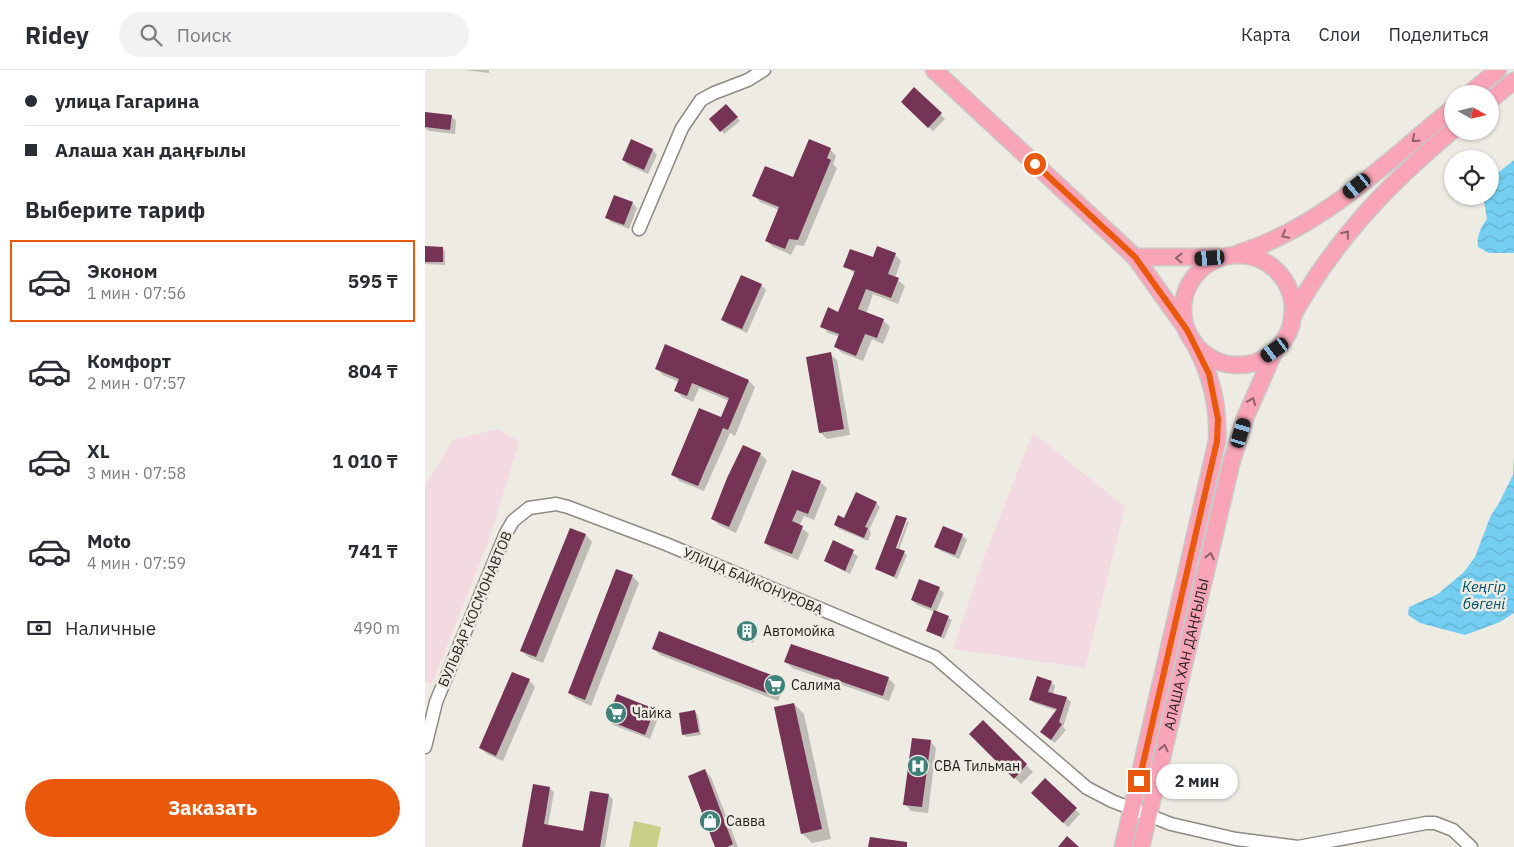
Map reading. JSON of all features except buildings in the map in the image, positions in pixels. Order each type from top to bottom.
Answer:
[{"type":"main road","points":[[934,70],[1135,257],[1189,335],[1207,355],[1226,364],[1253,363],[1275,350],[1285,335],[1293,310],[1291,294],[1285,281],[1276,270],[1253,257],[1226,256],[1181,259],[1135,257]]},
{"type":"main road","points":[[1480,85],[1498,70]]},
{"type":"main road","points":[[1499,93],[1514,81]]},
{"type":"main road","points":[[1189,335],[1183,302],[1187,289],[1201,269],[1226,256],[1278,239],[1324,211],[1444,115]]},
{"type":"main road","points":[[1291,319],[1320,269],[1349,231],[1408,171],[1444,138]]},
{"type":"main road","name":"АЛАША ХАН ДАҢҒЫЛЫ","points":[[1123,847],[1217,441],[1215,403],[1209,374],[1189,335]]},
{"type":"main road","name":"АЛАША ХАН ДАҢҒЫЛЫ","points":[[1141,847],[1231,464],[1245,418],[1275,350]]},
{"type":"street","points":[[639,229],[682,128],[701,100],[714,92],[749,80],[764,70]]},
{"type":"street","name":"УЛИЦА БАЙКОНУРОВА","points":[[529,508],[556,504],[568,507],[667,544],[935,657],[1087,788],[1112,801],[1149,813],[1184,828],[1236,839],[1298,846],[1401,827],[1435,823],[1453,830],[1471,847]]},
{"type":"street","name":"БУЛЬВАР КОСМОНАВТОВ","points":[[425,748],[431,701],[506,533],[513,521],[529,508]]},
{"type":"shaded area","points":[[498,429],[519,442],[489,540],[432,684],[425,682],[425,486],[453,440]]},
{"type":"shaded area","points":[[1033,433],[1125,507],[1085,668],[953,649],[984,557]]},
{"type":"green space","points":[[634,821],[661,827],[657,847],[629,847]]},
{"type":"water","points":[[1514,160],[1514,253],[1489,253],[1478,247],[1479,232],[1487,219],[1485,205],[1499,205],[1499,172]]},
{"type":"water","name":"Кеңгір бөгені","points":[[1514,456],[1514,613],[1500,622],[1465,635],[1420,623],[1408,615],[1409,607],[1438,594],[1464,572],[1475,557],[1491,515],[1513,475]]},
{"type":"place","name":"Автомойка","points":[[747,631]]},
{"type":"place","name":"Салима","points":[[775,685]]},
{"type":"place","name":"Чайка","points":[[616,713]]},
{"type":"place","name":"СВА Тильман","points":[[918,766]]},
{"type":"place","name":"Савва","points":[[710,821]]},
{"type":"route","points":[[1035,164],[1135,257],[1187,330],[1204,361],[1213,388],[1218,419],[1217,441],[1139,781]]}]
